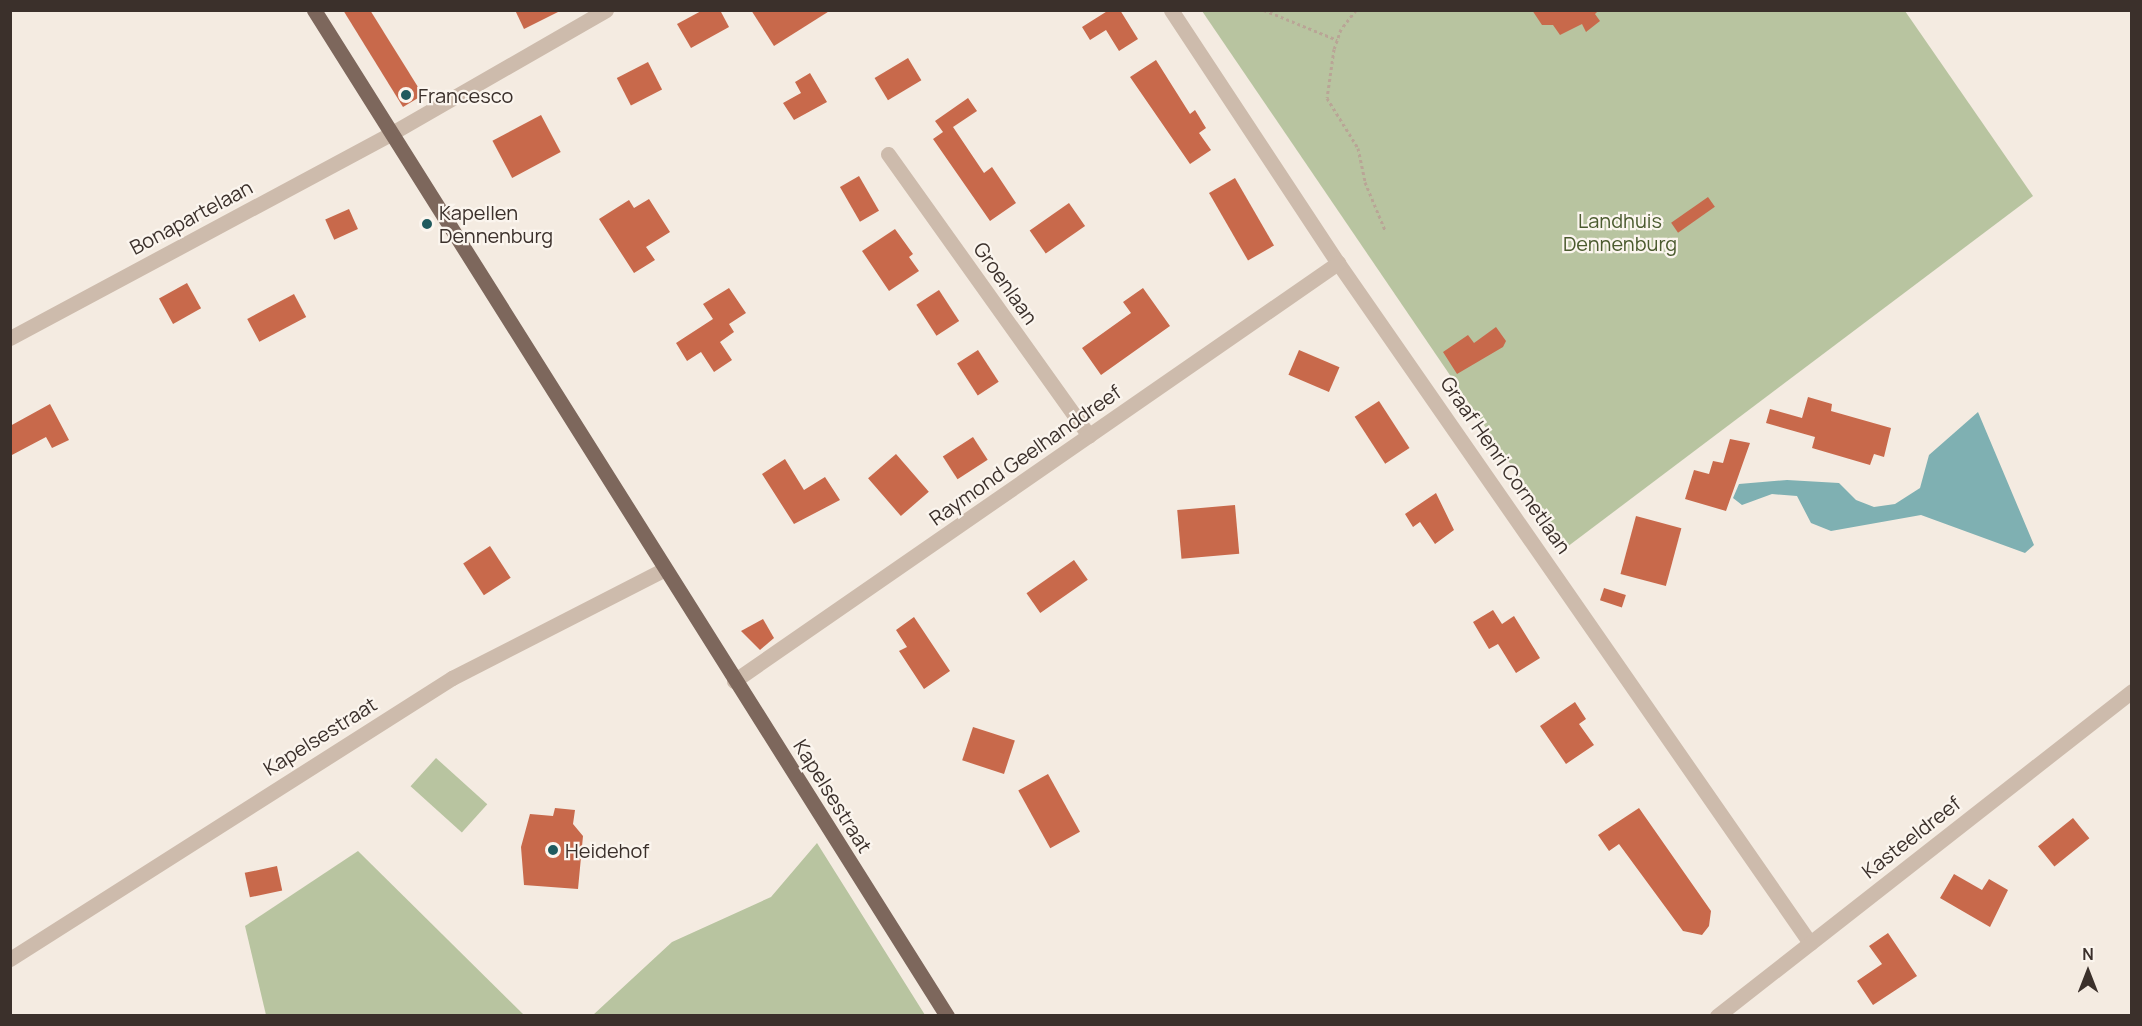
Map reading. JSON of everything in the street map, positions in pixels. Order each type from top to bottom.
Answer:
[{"type":"main road","name":"Kapelsestraat","points":[[314,10],[663,570],[947,1016]]},
{"type":"street","name":"Bonapartelaan","points":[[10,338],[392,133],[606,10]]},
{"type":"street","name":"Graaf Henri Cornetlaan","points":[[1171,10],[1338,263],[1810,943]]},
{"type":"street","name":"Groenlaan","points":[[888,154],[1089,436]]},
{"type":"street","name":"Raymond Geelhanddreef","points":[[734,681],[1338,263]]},
{"type":"street","name":"Kapelsestraat","points":[[10,958],[452,678],[663,570]]},
{"type":"street","name":"Kasteeldreef","points":[[1716,1016],[2132,691]]},
{"type":"path","points":[[1264,10],[1337,40]]},
{"type":"path","points":[[1356,10],[1337,40],[1328,67],[1326,98],[1358,148],[1365,182],[1385,230]]},
{"type":"green space","name":"Landhuis Dennenburg","points":[[1202,11],[1905,11],[2033,196],[1567,547]]},
{"type":"green space","points":[[436,758],[487,804],[462,832],[411,786]]},
{"type":"green space","points":[[817,843],[925,1015],[593,1015],[672,942],[771,897]]},
{"type":"green space","points":[[358,851],[524,1015],[266,1015],[245,926]]},
{"type":"water","points":[[1978,412],[2034,545],[2025,553],[1921,515],[1831,531],[1811,523],[1797,496],[1772,494],[1742,505],[1733,498],[1739,484],[1787,480],[1839,483],[1856,500],[1874,507],[1895,504],[1920,488],[1929,455]]},
{"type":"building","points":[[343,10],[370,10],[423,95],[403,107]]},
{"type":"building","points":[[515,10],[562,10],[524,29]]},
{"type":"building","points":[[703,10],[720,10],[729,27],[691,48],[677,24]]},
{"type":"building","points":[[751,10],[831,10],[774,46]]},
{"type":"building","points":[[1109,10],[1120,10],[1138,39],[1119,51],[1106,30],[1090,40],[1082,27]]},
{"type":"building","points":[[1532,10],[1599,10],[1595,14],[1600,21],[1586,32],[1582,24],[1560,35],[1553,25],[1542,25]]},
{"type":"building","points":[[908,58],[921,80],[888,100],[875,78]]},
{"type":"building","points":[[1156,60],[1190,114],[1195,110],[1206,128],[1199,133],[1211,150],[1190,164],[1130,77]]},
{"type":"building","points":[[648,62],[662,90],[631,106],[617,78]]},
{"type":"building","points":[[810,73],[827,102],[794,120],[783,103],[801,93],[795,82]]},
{"type":"building","points":[[968,98],[977,111],[953,127],[984,173],[992,167],[1016,203],[990,221],[933,139],[943,132],[935,121]]},
{"type":"building","points":[[541,115],[561,152],[512,178],[492,141]]},
{"type":"building","points":[[859,176],[879,211],[860,222],[840,187]]},
{"type":"building","points":[[1235,178],[1274,246],[1248,261],[1209,193]]},
{"type":"building","points":[[1708,197],[1715,207],[1678,233],[1671,223]]},
{"type":"building","points":[[649,199],[670,232],[646,247],[655,260],[634,273],[599,219],[629,200],[634,208]]},
{"type":"building","points":[[1069,203],[1085,226],[1046,253],[1030,231]]},
{"type":"building","points":[[349,209],[358,229],[334,240],[325,220]]},
{"type":"building","points":[[895,229],[913,254],[909,257],[919,271],[889,291],[862,251]]},
{"type":"building","points":[[187,283],[201,308],[173,324],[159,299]]},
{"type":"building","points":[[729,288],[746,313],[729,324],[734,332],[720,342],[732,360],[714,372],[701,352],[687,361],[676,343],[713,319],[703,304]]},
{"type":"building","points":[[1143,288],[1170,326],[1101,375],[1082,348],[1131,313],[1123,302]]},
{"type":"building","points":[[939,290],[959,321],[937,336],[916,305]]},
{"type":"building","points":[[294,294],[306,317],[259,342],[247,319]]},
{"type":"building","points":[[1496,327],[1506,341],[1503,347],[1457,374],[1443,352],[1468,335],[1474,343]]},
{"type":"building","points":[[978,350],[999,382],[978,395],[957,364]]},
{"type":"building","points":[[1299,350],[1340,367],[1329,392],[1288,375]]},
{"type":"building","points":[[1808,397],[1832,404],[1831,411],[1891,428],[1884,457],[1874,454],[1870,465],[1812,448],[1815,437],[1766,423],[1770,409],[1802,418]]},
{"type":"building","points":[[1379,401],[1409,448],[1385,464],[1355,417]]},
{"type":"building","points":[[50,404],[69,440],[52,448],[46,437],[10,456],[10,426]]},
{"type":"building","points":[[973,437],[988,460],[958,479],[943,457]]},
{"type":"building","points":[[1730,439],[1750,443],[1726,511],[1685,499],[1694,470],[1709,474],[1713,461],[1723,463]]},
{"type":"building","points":[[896,454],[929,492],[901,516],[868,478]]},
{"type":"building","points":[[785,459],[804,490],[825,477],[840,500],[794,524],[762,474]]},
{"type":"building","points":[[1436,493],[1454,530],[1435,544],[1420,522],[1413,527],[1405,514]]},
{"type":"building","points":[[1235,505],[1239,554],[1181,559],[1177,510]]},
{"type":"building","points":[[1636,516],[1681,528],[1666,586],[1620,574]]},
{"type":"building","points":[[490,546],[511,578],[484,595],[463,563]]},
{"type":"building","points":[[1074,560],[1088,580],[1040,613],[1026,593]]},
{"type":"building","points":[[1604,588],[1626,595],[1622,607],[1600,600]]},
{"type":"building","points":[[1493,610],[1502,624],[1514,616],[1540,658],[1516,673],[1498,644],[1489,649],[1473,622]]},
{"type":"building","points":[[914,617],[950,671],[924,689],[899,651],[907,647],[896,630]]},
{"type":"building","points":[[763,619],[774,638],[760,650],[741,631]]},
{"type":"building","points":[[1575,702],[1586,719],[1579,724],[1594,745],[1566,764],[1540,726]]},
{"type":"building","points":[[973,727],[1015,741],[1004,774],[962,760]]},
{"type":"building","points":[[1048,774],[1080,832],[1050,848],[1018,790]]},
{"type":"building","name":"Heidehof","points":[[555,808],[575,810],[573,824],[583,836],[578,889],[524,885],[521,847],[530,814],[553,816]]},
{"type":"building","points":[[1639,808],[1711,911],[1709,926],[1702,935],[1683,931],[1619,844],[1609,851],[1598,835]]},
{"type":"building","points":[[2073,818],[2089,838],[2054,867],[2038,846]]},
{"type":"building","points":[[277,866],[282,890],[250,897],[245,873]]},
{"type":"building","points":[[1954,874],[1982,890],[1989,879],[2008,890],[1990,927],[1940,898]]},
{"type":"building","points":[[1888,933],[1917,976],[1873,1005],[1857,981],[1882,964],[1869,946]]},
{"type":"place","name":"Francesco","points":[[406,95]]},
{"type":"place","name":"Kapellen Dennenburg","points":[[427,224]]},
{"type":"place","name":"Heidehof","points":[[553,850]]}]
